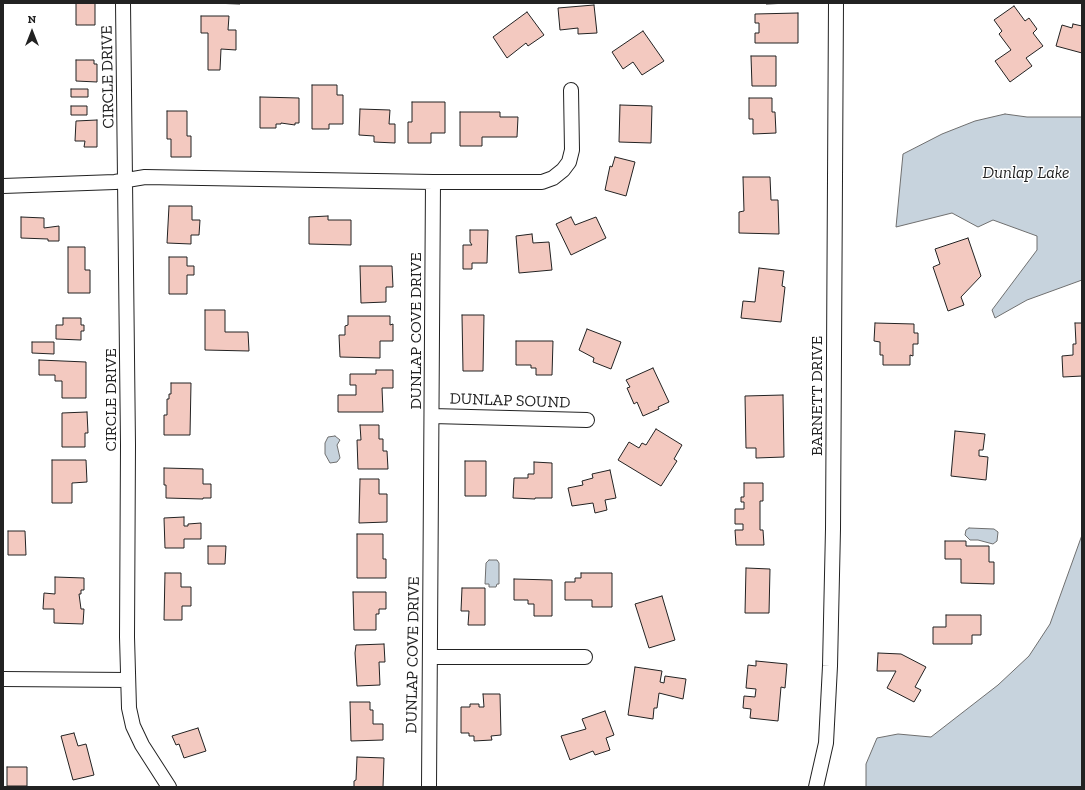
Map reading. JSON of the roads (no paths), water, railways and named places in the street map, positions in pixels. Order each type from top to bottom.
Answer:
[{"type":"street","name":"CIRCLE DRIVE","points":[[123,3],[126,180],[129,708],[133,726],[142,745],[169,787]]},
{"type":"street","name":"BARNETT DRIVE","points":[[816,787],[826,743],[830,659],[833,521],[836,3]]},
{"type":"street","points":[[3,186],[126,180],[144,177],[433,182],[542,182],[553,178],[563,170],[569,162],[572,150],[571,90]]},
{"type":"street","name":"DUNLAP COVE DRIVE","points":[[429,787],[433,182]]},
{"type":"street","name":"DUNLAP SOUND","points":[[432,416],[587,420]]},
{"type":"street","points":[[431,657],[585,657]]},
{"type":"street","points":[[3,679],[128,680]]},
{"type":"water","name":"Dunlap Lake","points":[[1005,114],[1027,117],[1082,117],[1082,280],[1027,300],[995,318],[992,310],[1037,250],[1037,236],[993,220],[978,227],[952,213],[896,227],[903,154],[942,134],[975,121]]},
{"type":"water","points":[[335,436],[340,440],[337,445],[340,458],[337,462],[330,463],[325,454],[325,443],[328,437]]},
{"type":"water","points":[[969,528],[994,529],[998,532],[997,541],[993,544],[978,540],[970,540],[965,535],[966,530]]},
{"type":"water","points":[[1082,535],[1082,787],[866,787],[866,764],[877,738],[898,734],[931,737],[998,685],[1029,656],[1050,624]]},
{"type":"water","points":[[489,560],[497,560],[499,563],[499,584],[497,584],[496,587],[489,587],[489,584],[485,584],[486,563]]}]
